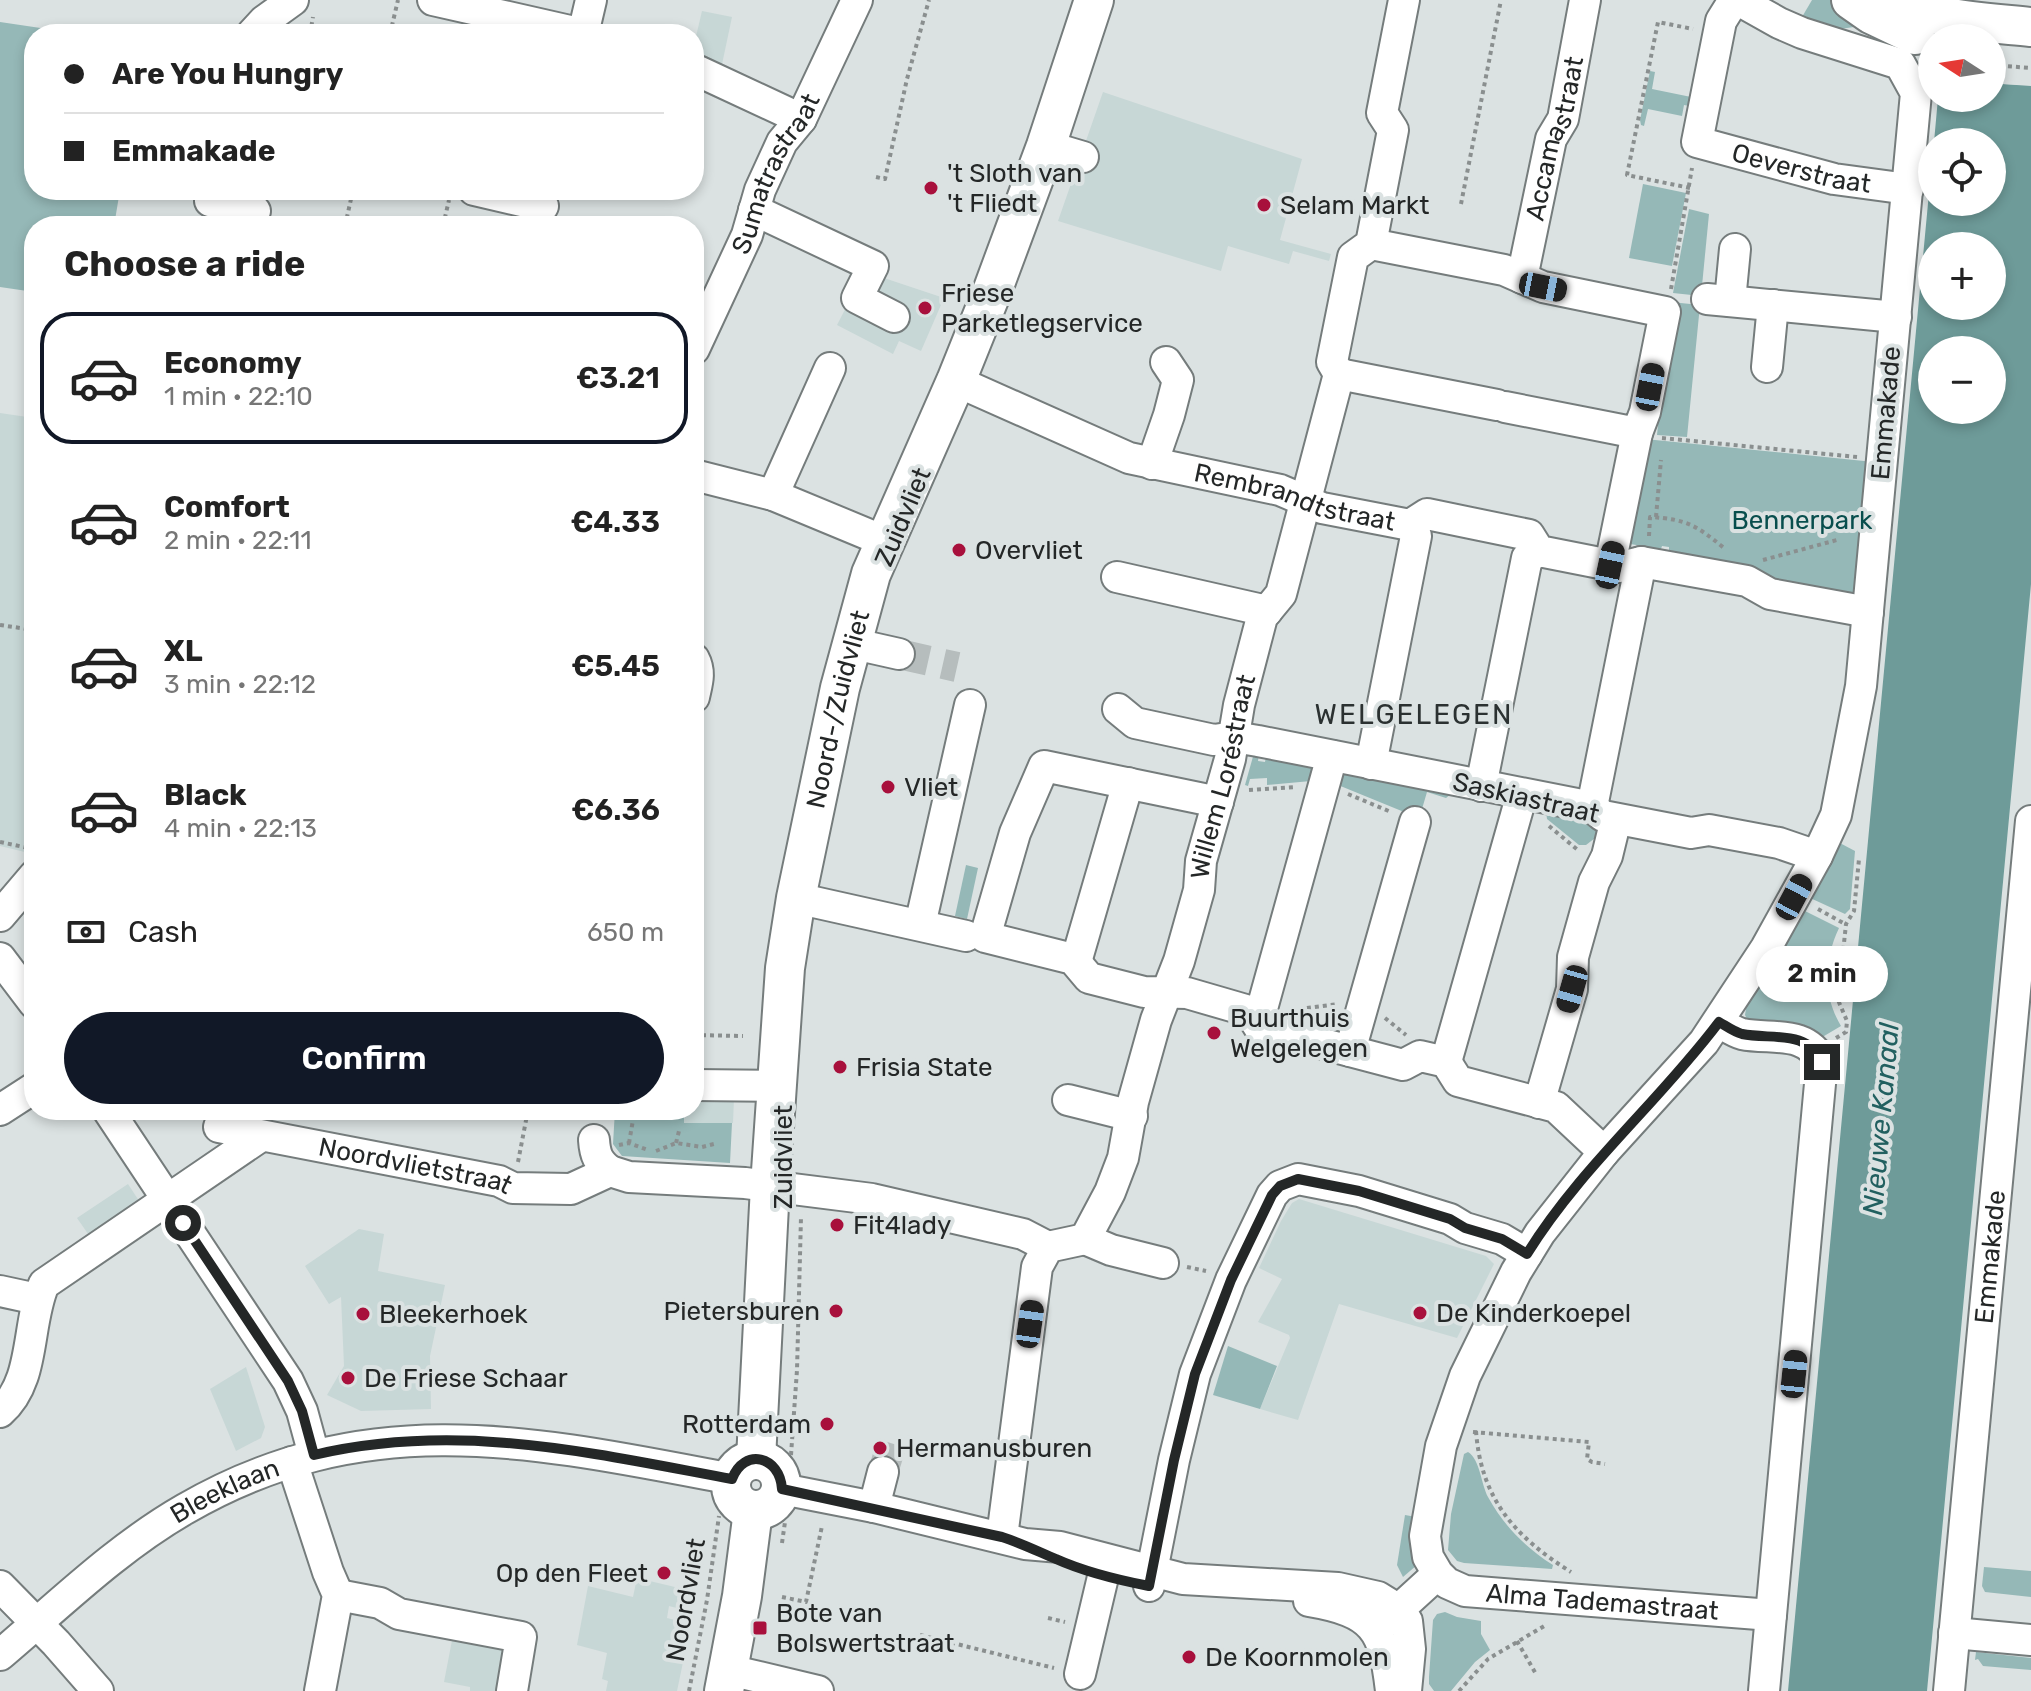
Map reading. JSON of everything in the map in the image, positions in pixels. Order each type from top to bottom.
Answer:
[{"type":"main road","name":"Noord-/Zuidvliet","points":[[726,1680],[755,1485],[786,1188],[776,1086],[785,968],[796,898],[850,643],[884,541],[956,381],[1046,146],[1094,0]]},
{"type":"main road","points":[[1841,25],[1892,13],[1925,13],[1934,24]]},
{"type":"main road","points":[[2006,28],[2031,27]]},
{"type":"main road","points":[[2006,48],[2031,51]]},
{"type":"street","points":[[261,24],[293,0]]},
{"type":"street","points":[[433,0],[539,24]]},
{"type":"street","points":[[585,24],[591,0]]},
{"type":"street","name":"Sumatrastraat","points":[[704,327],[747,235],[760,190],[782,142],[801,119],[857,0]]},
{"type":"street","name":"Willem Loréstraat","points":[[1085,1239],[1117,1177],[1133,1102],[1156,1020],[1169,993],[1199,890],[1201,861],[1262,617],[1281,594],[1339,374],[1332,362],[1353,257],[1371,244],[1393,130],[1382,113],[1404,0]]},
{"type":"street","name":"Accamastraat","points":[[1522,278],[1551,139],[1563,119],[1585,0]]},
{"type":"street","points":[[1697,142],[1721,21],[1736,0],[1779,23],[1841,25]]},
{"type":"street","name":"Emmakade","points":[[1434,1577],[1425,1536],[1441,1446],[1465,1376],[1527,1254],[1556,1211],[1604,1152],[1650,1104],[1719,1022],[1766,948],[1836,815],[1861,686],[1916,93],[1900,64],[1841,25]]},
{"type":"street","points":[[704,74],[801,119]]},
{"type":"street","name":"Oeverstraat","points":[[1697,142],[1834,179],[1908,189]]},
{"type":"street","points":[[1046,146],[1083,157]]},
{"type":"street","points":[[515,200],[543,207]]},
{"type":"street","points":[[209,206],[255,211]]},
{"type":"street","points":[[754,210],[873,266],[857,298],[894,317]]},
{"type":"street","points":[[1371,244],[1504,270],[1543,287],[1665,312],[1645,412],[1649,436],[1610,565]]},
{"type":"street","points":[[1735,249],[1718,300],[1896,317]]},
{"type":"street","points":[[1767,367],[1773,305]]},
{"type":"street","points":[[1152,464],[1178,380],[1166,362]]},
{"type":"street","points":[[773,495],[830,368]]},
{"type":"street","points":[[1339,374],[1649,436]]},
{"type":"street","name":"Rembrandtstraat","points":[[956,381],[1129,458],[1280,490],[1322,508],[1410,525],[1427,514],[1529,535],[1539,551],[1620,567],[1641,562],[1747,581],[1770,594],[1868,612]]},
{"type":"street","points":[[704,478],[773,495],[884,541]]},
{"type":"street","points":[[1371,764],[1416,536],[1410,525]]},
{"type":"street","points":[[1481,786],[1527,558],[1539,551]]},
{"type":"street","points":[[1539,1103],[1572,989],[1573,957],[1594,882],[1607,856],[1604,813],[1641,562]]},
{"type":"street","points":[[1117,577],[1267,611]]},
{"type":"street","points":[[850,643],[899,654]]},
{"type":"street","points":[[920,925],[970,705]]},
{"type":"street","name":"Saskiastraat","points":[[1118,709],[1135,723],[1214,740],[1234,737],[1522,794],[1691,833],[1709,830],[1779,843],[1817,856]]},
{"type":"street","points":[[1253,1018],[1261,1014],[1332,756]]},
{"type":"street","points":[[975,936],[1044,766],[1218,802]]},
{"type":"street","points":[[1073,959],[1078,955],[1128,783]]},
{"type":"street","points":[[1446,1062],[1522,794]]},
{"type":"street","name":"Emmakade","points":[[1949,1691],[2027,910],[2031,821]]},
{"type":"street","points":[[1350,1051],[1415,822]]},
{"type":"street","points":[[0,916],[24,877]]},
{"type":"street","points":[[796,898],[1073,959],[1089,978],[1144,992],[1187,993],[1249,1011],[1259,1027],[1403,1065],[1420,1056],[1446,1062],[1458,1081],[1556,1107],[1604,1152]]},
{"type":"street","points":[[0,958],[24,990]]},
{"type":"street","points":[[1719,1022],[1739,1034],[1803,1041],[1822,1062],[1764,1691]]},
{"type":"street","points":[[704,1085],[776,1086]]},
{"type":"street","points":[[0,1110],[24,1094]]},
{"type":"street","points":[[1068,1100],[1132,1116]]},
{"type":"street","points":[[115,1120],[288,1381],[302,1411],[303,1459],[333,1587],[338,1595],[320,1691]]},
{"type":"street","name":"Noordvlietstraat","points":[[219,1127],[499,1181],[513,1188],[571,1189],[606,1153]]},
{"type":"street","points":[[0,1412],[16,1394],[21,1381],[37,1299],[44,1284],[261,1136]]},
{"type":"street","points":[[606,1153],[629,1177],[786,1188],[872,1199],[1023,1234],[1048,1247],[1085,1239],[1111,1250],[1163,1263]]},
{"type":"street","points":[[1150,1579],[1195,1374],[1231,1280],[1272,1195],[1289,1181],[1309,1180],[1340,1190],[1359,1191],[1450,1219],[1465,1228],[1502,1239],[1527,1254]]},
{"type":"street","points":[[1014,1541],[1037,1267],[1048,1247]]},
{"type":"street","points":[[0,1291],[37,1299]]},
{"type":"street","name":"Bleeklaan","points":[[0,1655],[119,1555],[175,1515],[239,1481],[348,1447],[401,1441],[507,1441],[604,1454],[755,1485]]},
{"type":"street","points":[[874,1507],[883,1472]]},
{"type":"street","points":[[755,1485],[874,1507],[1014,1541],[1057,1560],[1106,1567],[1184,1591],[1337,1605],[1376,1630],[1385,1649],[1391,1691]]},
{"type":"street","points":[[1080,1674],[1106,1567]]},
{"type":"street","points":[[1376,1630],[1434,1577]]},
{"type":"street","name":"Alma Tademastraat","points":[[1434,1577],[1465,1591],[1771,1615]]},
{"type":"street","points":[[1150,1579],[1338,1588],[1378,1597],[1399,1610],[1407,1621],[1410,1632],[1406,1691]]},
{"type":"street","points":[[0,1586],[98,1691]]},
{"type":"street","points":[[338,1595],[380,1603],[399,1614],[521,1637],[512,1691]]},
{"type":"street","points":[[1954,1633],[2031,1640]]},
{"type":"street","points":[[726,1680],[818,1691]]},
{"type":"path","points":[[392,24],[398,0]]},
{"type":"path","points":[[876,177],[885,179],[907,79],[929,0]]},
{"type":"path","points":[[1461,204],[1501,0]]},
{"type":"path","points":[[1690,188],[1627,175],[1658,22],[1719,34]]},
{"type":"path","points":[[1651,60],[1658,61]]},
{"type":"path","points":[[2006,66],[2031,68]]},
{"type":"path","points":[[1636,133],[1643,135]]},
{"type":"path","points":[[1665,312],[1697,142]]},
{"type":"path","points":[[1656,517],[1649,436],[1863,458]]},
{"type":"path","points":[[1641,562],[1646,551],[1650,517],[1677,519],[1696,526],[1726,550]]},
{"type":"path","points":[[1754,560],[1837,540]]},
{"type":"path","points":[[0,625],[24,629]]},
{"type":"path","points":[[0,842],[24,857]]},
{"type":"path","points":[[1815,1051],[1846,1032],[1847,1021],[1838,1000],[1846,924],[1854,911],[1859,859]]},
{"type":"path","points":[[1805,903],[1846,924]]},
{"type":"path","points":[[704,1035],[743,1036]]},
{"type":"path","points":[[513,1188],[526,1120]]},
{"type":"path","points":[[629,1143],[633,1120]]},
{"type":"path","points":[[676,1143],[679,1131]]},
{"type":"path","points":[[606,1153],[621,1143],[653,1151],[676,1143],[702,1147],[714,1144]]},
{"type":"path","name":"Zuidvliet","points":[[755,1485],[797,1370],[786,1188]]},
{"type":"path","points":[[1163,1263],[1231,1280]]},
{"type":"path","points":[[1475,1418],[1481,1467],[1490,1492],[1503,1514],[1528,1541],[1578,1576]]},
{"type":"path","points":[[1467,1432],[1589,1442],[1587,1459],[1605,1464]]},
{"type":"path","name":"Noordvliet","points":[[689,1691],[707,1600],[755,1485]]},
{"type":"path","points":[[782,1597],[806,1602],[822,1526]]},
{"type":"path","points":[[1459,1691],[1479,1666],[1555,1620]]},
{"type":"path","points":[[920,1635],[1037,1664]]},
{"type":"path","points":[[1517,1641],[1536,1674]]},
{"type":"shaded area","points":[[702,11],[732,17],[721,69],[704,73],[704,24],[699,24]]},
{"type":"shaded area","points":[[1103,92],[1302,159],[1280,240],[1331,254],[1329,261],[1293,251],[1289,264],[1228,246],[1221,271],[1058,221]]},
{"type":"shaded area","points":[[871,259],[875,275],[944,298],[921,351],[899,341],[893,354],[837,325]]},
{"type":"shaded area","points":[[0,413],[24,417],[24,852],[0,846]]},
{"type":"shaded area","points":[[704,1098],[734,1098],[733,1123],[684,1123],[684,1120],[704,1120]]},
{"type":"shaded area","points":[[128,1184],[143,1207],[93,1241],[77,1218]]},
{"type":"shaded area","name":"De Kinderkoepel","points":[[1299,1199],[1486,1256],[1494,1264],[1457,1338],[1339,1304],[1298,1420],[1260,1409],[1290,1338],[1258,1322],[1282,1279],[1259,1268],[1281,1221],[1292,1203]]},
{"type":"shaded area","points":[[359,1229],[384,1234],[378,1271],[445,1285],[430,1356],[431,1409],[361,1411],[327,1395],[344,1366],[341,1297],[329,1304],[305,1266]]},
{"type":"shaded area","points":[[246,1367],[265,1427],[261,1438],[236,1451],[210,1389]]},
{"type":"shaded area","points":[[637,1578],[696,1592],[692,1612],[669,1606],[667,1618],[691,1624],[677,1691],[606,1691],[608,1681],[602,1679],[607,1653],[577,1645],[588,1586],[633,1597]]},
{"type":"shaded area","points":[[454,1630],[507,1641],[503,1691],[470,1691],[470,1687],[444,1682]]},
{"type":"green space","points":[[1812,0],[1837,0],[1868,25],[1840,29],[1802,17]]},
{"type":"green space","points":[[0,22],[24,26],[24,200],[118,200],[116,216],[24,216],[24,291],[0,287]]},
{"type":"green space","points":[[1650,71],[1655,72],[1652,89],[1696,98],[1694,107],[1684,105],[1682,116],[1648,109],[1644,126],[1641,125]]},
{"type":"green space","points":[[1643,184],[1686,193],[1672,266],[1629,258]]},
{"type":"green space","points":[[1689,209],[1709,214],[1701,296],[1673,293]]},
{"type":"green space","points":[[1671,302],[1700,305],[1687,437],[1657,435],[1658,425],[1647,424]]},
{"type":"green space","name":"Bennerpark","points":[[1645,439],[1874,462],[1858,595],[1672,560],[1673,552],[1669,551],[1669,547],[1662,546],[1661,549],[1624,543]]},
{"type":"green space","points":[[1254,753],[1259,754],[1258,761],[1265,762],[1266,756],[1321,766],[1311,781],[1267,785],[1267,778],[1250,779],[1248,786],[1245,785]]},
{"type":"green space","points":[[1338,770],[1451,794],[1446,798],[1427,792],[1422,809],[1409,814],[1338,785]]},
{"type":"green space","points":[[1546,812],[1596,824],[1599,835],[1586,845],[1579,845],[1547,819]]},
{"type":"green space","points":[[1836,841],[1855,851],[1850,909],[1845,914],[1808,897]]},
{"type":"green space","points":[[966,865],[978,868],[967,919],[955,916]]},
{"type":"green space","points":[[1801,909],[1839,928],[1830,952],[1827,977],[1831,1002],[1841,1026],[1819,1039],[1748,1021],[1745,1015],[1747,1003]]},
{"type":"green space","points":[[614,1120],[732,1123],[730,1163],[622,1156],[613,1144]]},
{"type":"green space","points":[[1228,1346],[1277,1366],[1260,1409],[1213,1395]]},
{"type":"green space","points":[[1468,1452],[1475,1460],[1488,1497],[1508,1527],[1553,1565],[1552,1569],[1464,1563],[1457,1561],[1448,1550],[1451,1514],[1464,1454]]},
{"type":"green space","points":[[1405,1515],[1416,1517],[1417,1565],[1403,1577],[1397,1565]]},
{"type":"green space","points":[[1984,1567],[2031,1571],[2031,1597],[1985,1592],[1982,1586]]},
{"type":"green space","points":[[1445,1612],[1481,1621],[1481,1634],[1490,1650],[1475,1662],[1451,1691],[1434,1691],[1429,1684],[1433,1620],[1437,1614]]},
{"type":"green space","points":[[1976,1652],[2031,1658],[2031,1670],[1983,1666],[1978,1659],[1975,1660]]},
{"type":"water","points":[[1982,0],[2010,0],[2006,48],[2006,24],[1988,24]]},
{"type":"water","name":"Nieuwe Kanaal","points":[[2031,15],[2031,584],[1927,1691],[1788,1691],[1918,310],[1918,320],[2006,320],[2006,232],[1925,232],[1927,216],[2006,216],[2006,128],[1935,128],[1937,112],[2006,112],[2006,84],[2025,85]]},
{"type":"pier","points":[[1948,0],[2014,0],[2006,80],[2006,24],[1945,24]]},
{"type":"pier","points":[[2031,11],[2031,86],[2006,84],[2006,80],[2021,82],[2027,14]]},
{"type":"tunnel","points":[[899,654],[957,667]]},
{"type":"tunnel","points":[[883,1472],[895,1433]]},
{"type":"place","name":"'t Sloth van 't Fliedt","points":[[931,188]]},
{"type":"place","name":"Selam Markt","points":[[1264,205]]},
{"type":"place","name":"Friese Parketlegservice","points":[[925,308]]},
{"type":"place","name":"Overvliet","points":[[959,550]]},
{"type":"place","name":"Vliet","points":[[888,787]]},
{"type":"place","name":"Buurthuis Welgelegen","points":[[1214,1033]]},
{"type":"place","name":"Frisia State","points":[[840,1067]]},
{"type":"place","name":"Fit4lady","points":[[837,1225]]},
{"type":"place","name":"Pietersburen","points":[[836,1311]]},
{"type":"place","name":"De Kinderkoepel","points":[[1420,1313]]},
{"type":"place","name":"Bleekerhoek","points":[[363,1314]]},
{"type":"place","name":"De Friese Schaar","points":[[348,1378]]},
{"type":"place","name":"Rotterdam","points":[[827,1424]]},
{"type":"place","name":"Hermanusburen","points":[[880,1448]]},
{"type":"place","name":"Op den Fleet","points":[[664,1573]]},
{"type":"place","name":"Bote van Bolswertstraat","points":[[760,1628]]},
{"type":"place","name":"De Koornmolen","points":[[1189,1657]]},
{"type":"district","name":"WELGELEGEN","points":[[1414,714]]},
{"type":"route","points":[[183,1223],[296,1395],[314,1455],[348,1447],[401,1441],[507,1441],[604,1454],[732,1479],[739,1466],[746,1461],[763,1460],[777,1469],[782,1489],[1002,1537],[1025,1544],[1057,1560],[1111,1578],[1149,1586],[1179,1437],[1203,1349],[1231,1280],[1272,1195],[1280,1186],[1298,1179],[1340,1190],[1359,1191],[1450,1219],[1465,1228],[1502,1239],[1527,1254],[1579,1181],[1650,1104],[1719,1022],[1739,1034],[1803,1041],[1822,1062]]}]
